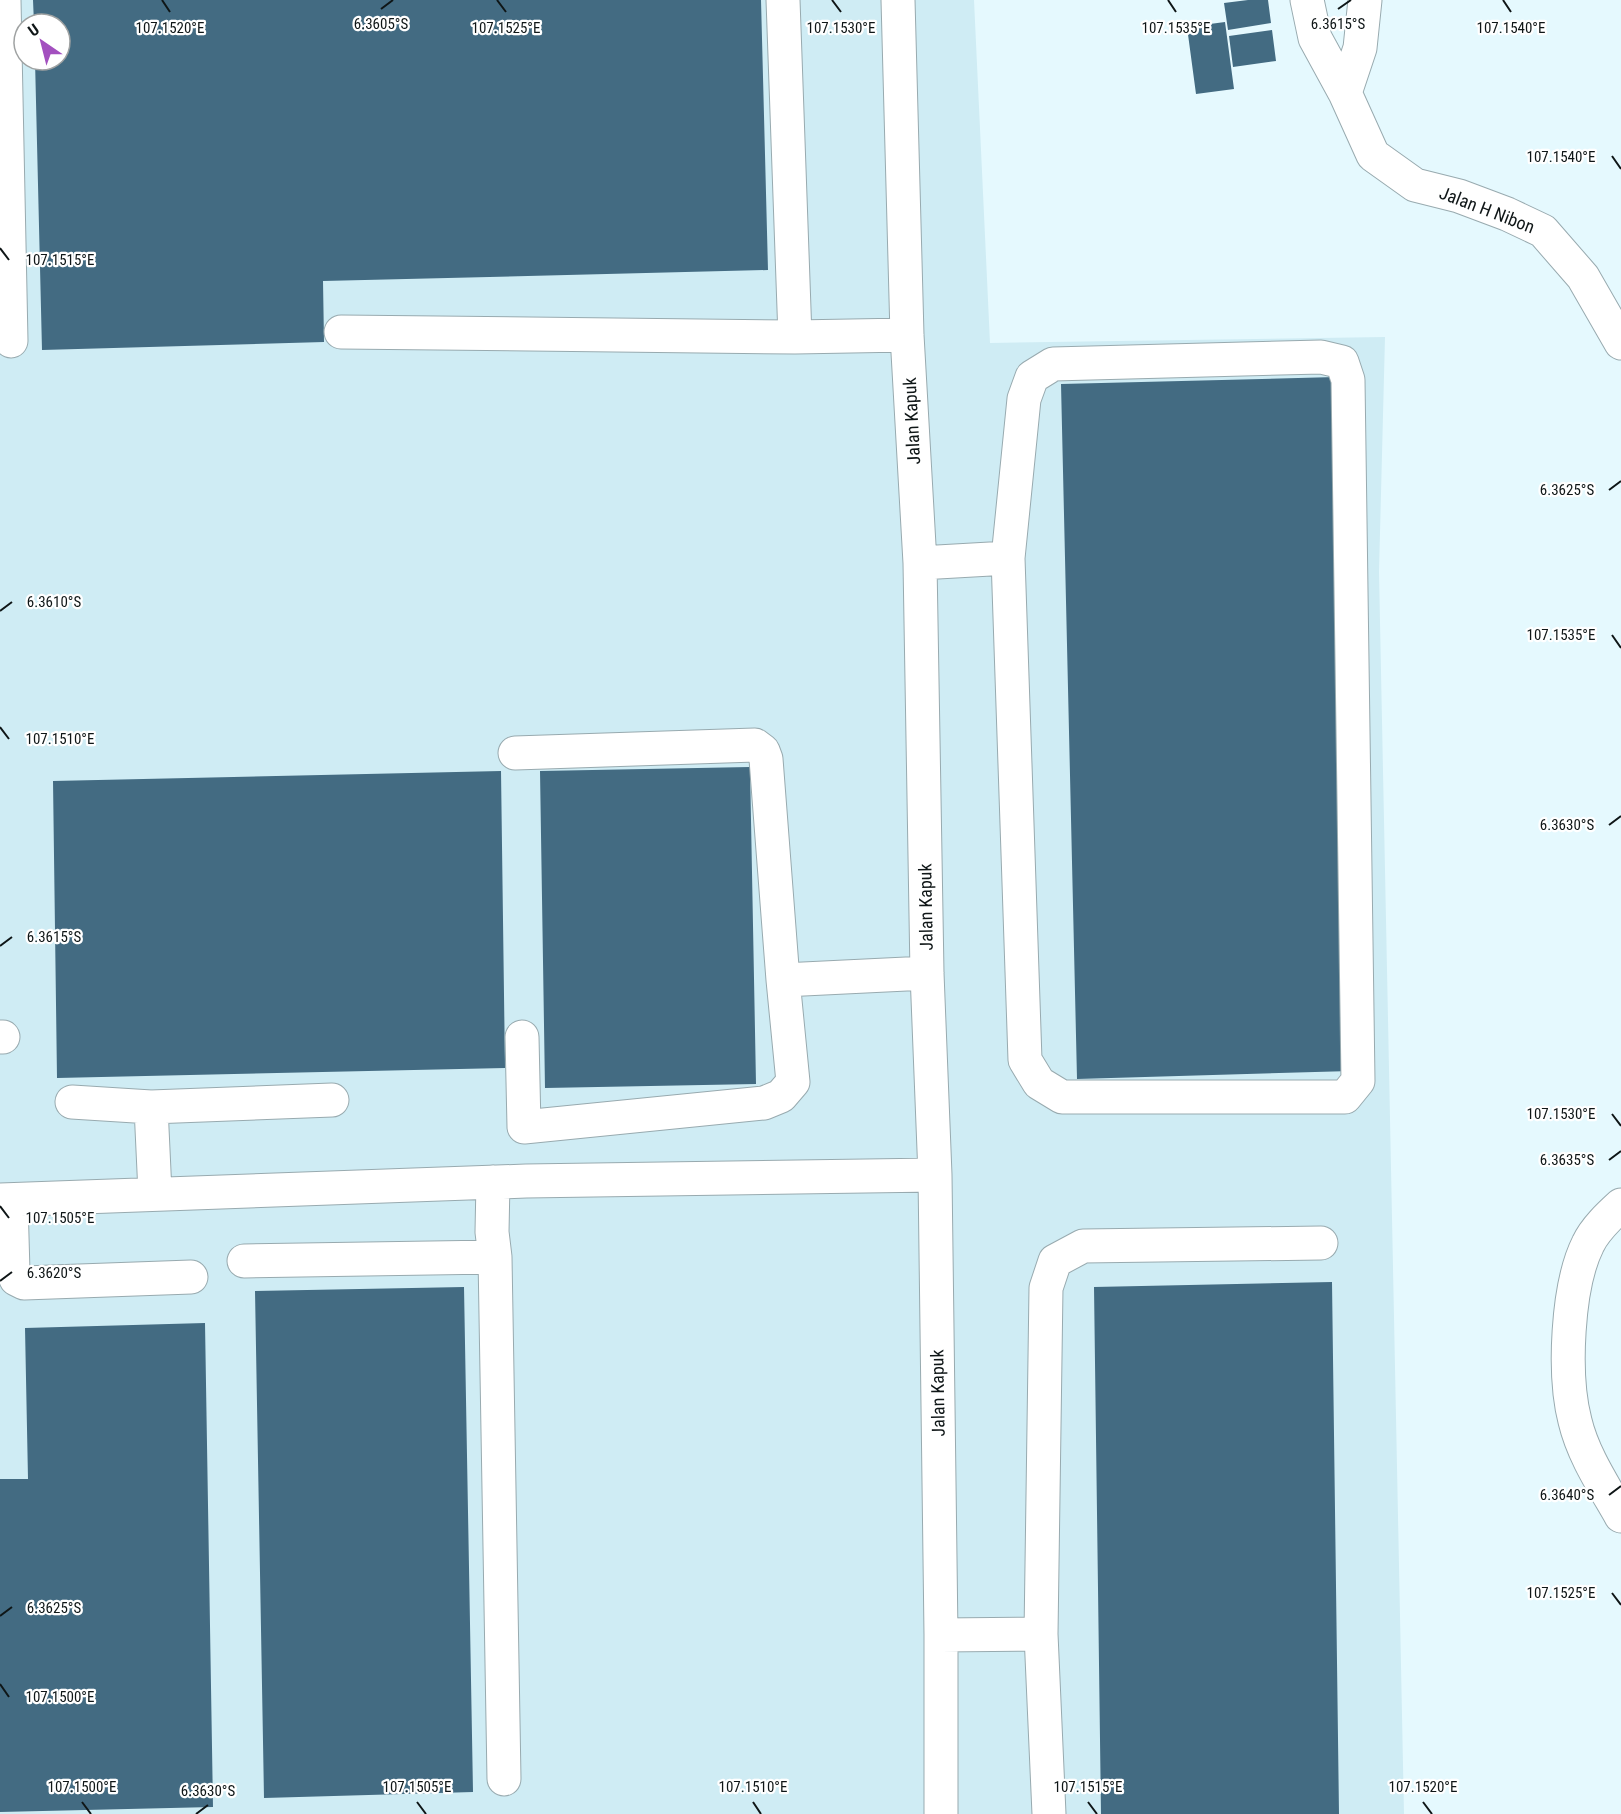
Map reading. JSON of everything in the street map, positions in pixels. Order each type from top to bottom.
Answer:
[{"type":"street","points":[[4,0],[11,341]]},
{"type":"street","points":[[783,0],[795,337]]},
{"type":"street","name":"Jalan Kapuk","points":[[898,0],[907,335],[920,563],[927,974],[934,1175],[941,1635],[941,1814]]},
{"type":"street","name":"Jalan H Nibon","points":[[1307,0],[1315,38],[1345,93],[1373,154],[1386,166],[1415,185],[1459,196],[1543,231],[1583,277],[1621,343]]},
{"type":"street","points":[[1345,93],[1359,48],[1365,0]]},
{"type":"street","points":[[341,332],[795,337],[907,335]]},
{"type":"street","points":[[1321,357],[1342,362],[1348,380],[1358,1081],[1345,1097],[1062,1097],[1039,1083],[1025,1060],[1008,558],[1024,399],[1032,377],[1053,363],[1321,357]]},
{"type":"street","points":[[920,563],[1008,558]]},
{"type":"street","points":[[515,753],[755,745],[763,751],[766,759],[793,1082],[781,1096],[764,1103],[524,1127],[522,1037]]},
{"type":"street","points":[[783,980],[927,974]]},
{"type":"street","points":[[72,1102],[151,1107],[332,1100]]},
{"type":"street","points":[[151,1107],[154,1193]]},
{"type":"street","points":[[191,1277],[24,1283],[16,1279],[13,1272],[6,1200],[493,1182],[934,1175]]},
{"type":"street","points":[[493,1182],[492,1232],[495,1257],[504,1779]]},
{"type":"street","points":[[1621,1205],[1588,1242],[1581,1264],[1574,1290],[1569,1339],[1569,1377],[1575,1421],[1588,1456],[1621,1516]]},
{"type":"street","points":[[1049,1814],[1041,1634],[1046,1288],[1055,1261],[1083,1246],[1321,1244]]},
{"type":"street","points":[[244,1261],[495,1257]]},
{"type":"street","points":[[941,1635],[1041,1634]]},
{"type":"shaded area","points":[[0,0],[974,0],[990,343],[1385,337],[1379,572],[1404,1814],[0,1814]]},
{"type":"building","points":[[33,0],[761,0],[768,270],[323,281],[324,342],[42,350],[35,72],[72,72],[72,12],[34,12]]},
{"type":"building","points":[[1268,0],[1271,23],[1228,30],[1224,3]]},
{"type":"building","points":[[1225,22],[1234,89],[1196,94],[1187,27]]},
{"type":"building","points":[[1272,30],[1276,61],[1233,67],[1229,36]]},
{"type":"building","points":[[1336,377],[1351,1071],[1077,1079],[1061,384]]},
{"type":"building","points":[[750,767],[756,1084],[545,1088],[540,771]]},
{"type":"building","points":[[501,771],[505,1068],[57,1078],[53,781]]},
{"type":"building","points":[[1332,1282],[1339,1814],[1101,1814],[1094,1287]]},
{"type":"building","points":[[464,1287],[473,1792],[264,1798],[255,1291]]},
{"type":"building","points":[[205,1323],[213,1807],[0,1812],[0,1479],[28,1479],[25,1328]]}]
